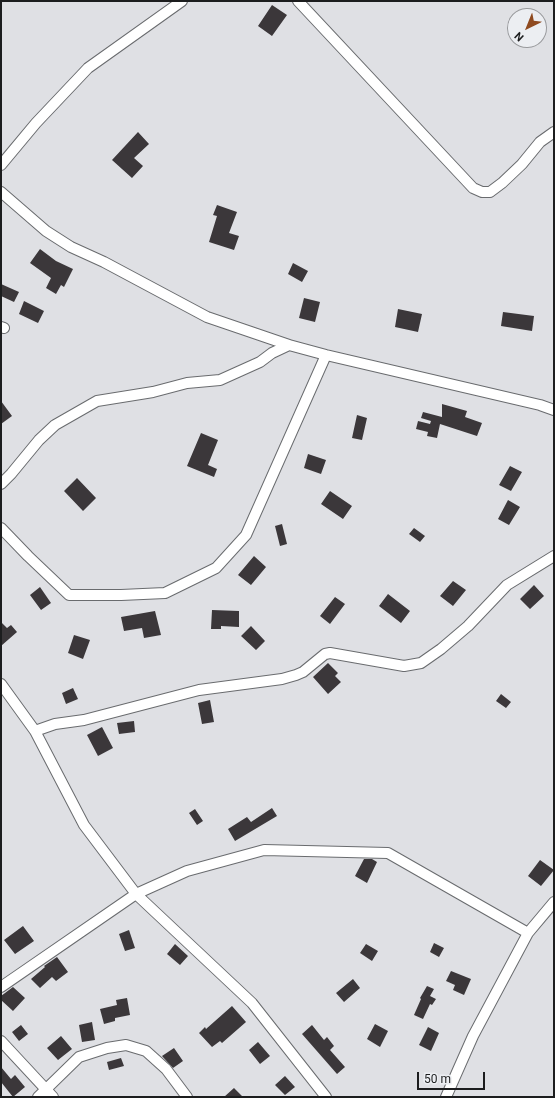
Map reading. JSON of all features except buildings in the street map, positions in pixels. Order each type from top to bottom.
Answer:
[{"type":"street","points":[[1,165],[36,123],[88,68],[182,1]]},
{"type":"street","points":[[298,1],[473,188],[482,192],[490,192],[522,164],[540,142],[554,132]]},
{"type":"street","points":[[1,192],[46,231],[71,247],[104,262],[207,317],[326,356],[554,410]]},
{"type":"street","points":[[1,484],[39,440],[55,425],[97,401],[153,392],[187,383],[220,380],[260,362],[272,353],[289,345]]},
{"type":"street","points":[[1,528],[69,595],[165,594],[216,568],[246,535],[326,356]]},
{"type":"street","points":[[35,731],[55,724],[84,720],[199,690],[296,676],[325,654],[330,653],[404,666],[421,663],[441,649],[468,626],[507,585],[554,556]]},
{"type":"street","points":[[1,684],[35,731],[84,825],[136,894],[252,1003],[326,1097]]},
{"type":"street","points":[[1,987],[136,894],[187,871],[264,850],[388,853],[528,933]]},
{"type":"street","points":[[446,1097],[473,1036],[528,933],[554,902]]},
{"type":"street","points":[[1,1042],[53,1097]]},
{"type":"street","points":[[38,1097],[79,1057],[107,1048],[126,1045],[146,1051],[166,1070],[187,1097]]}]
